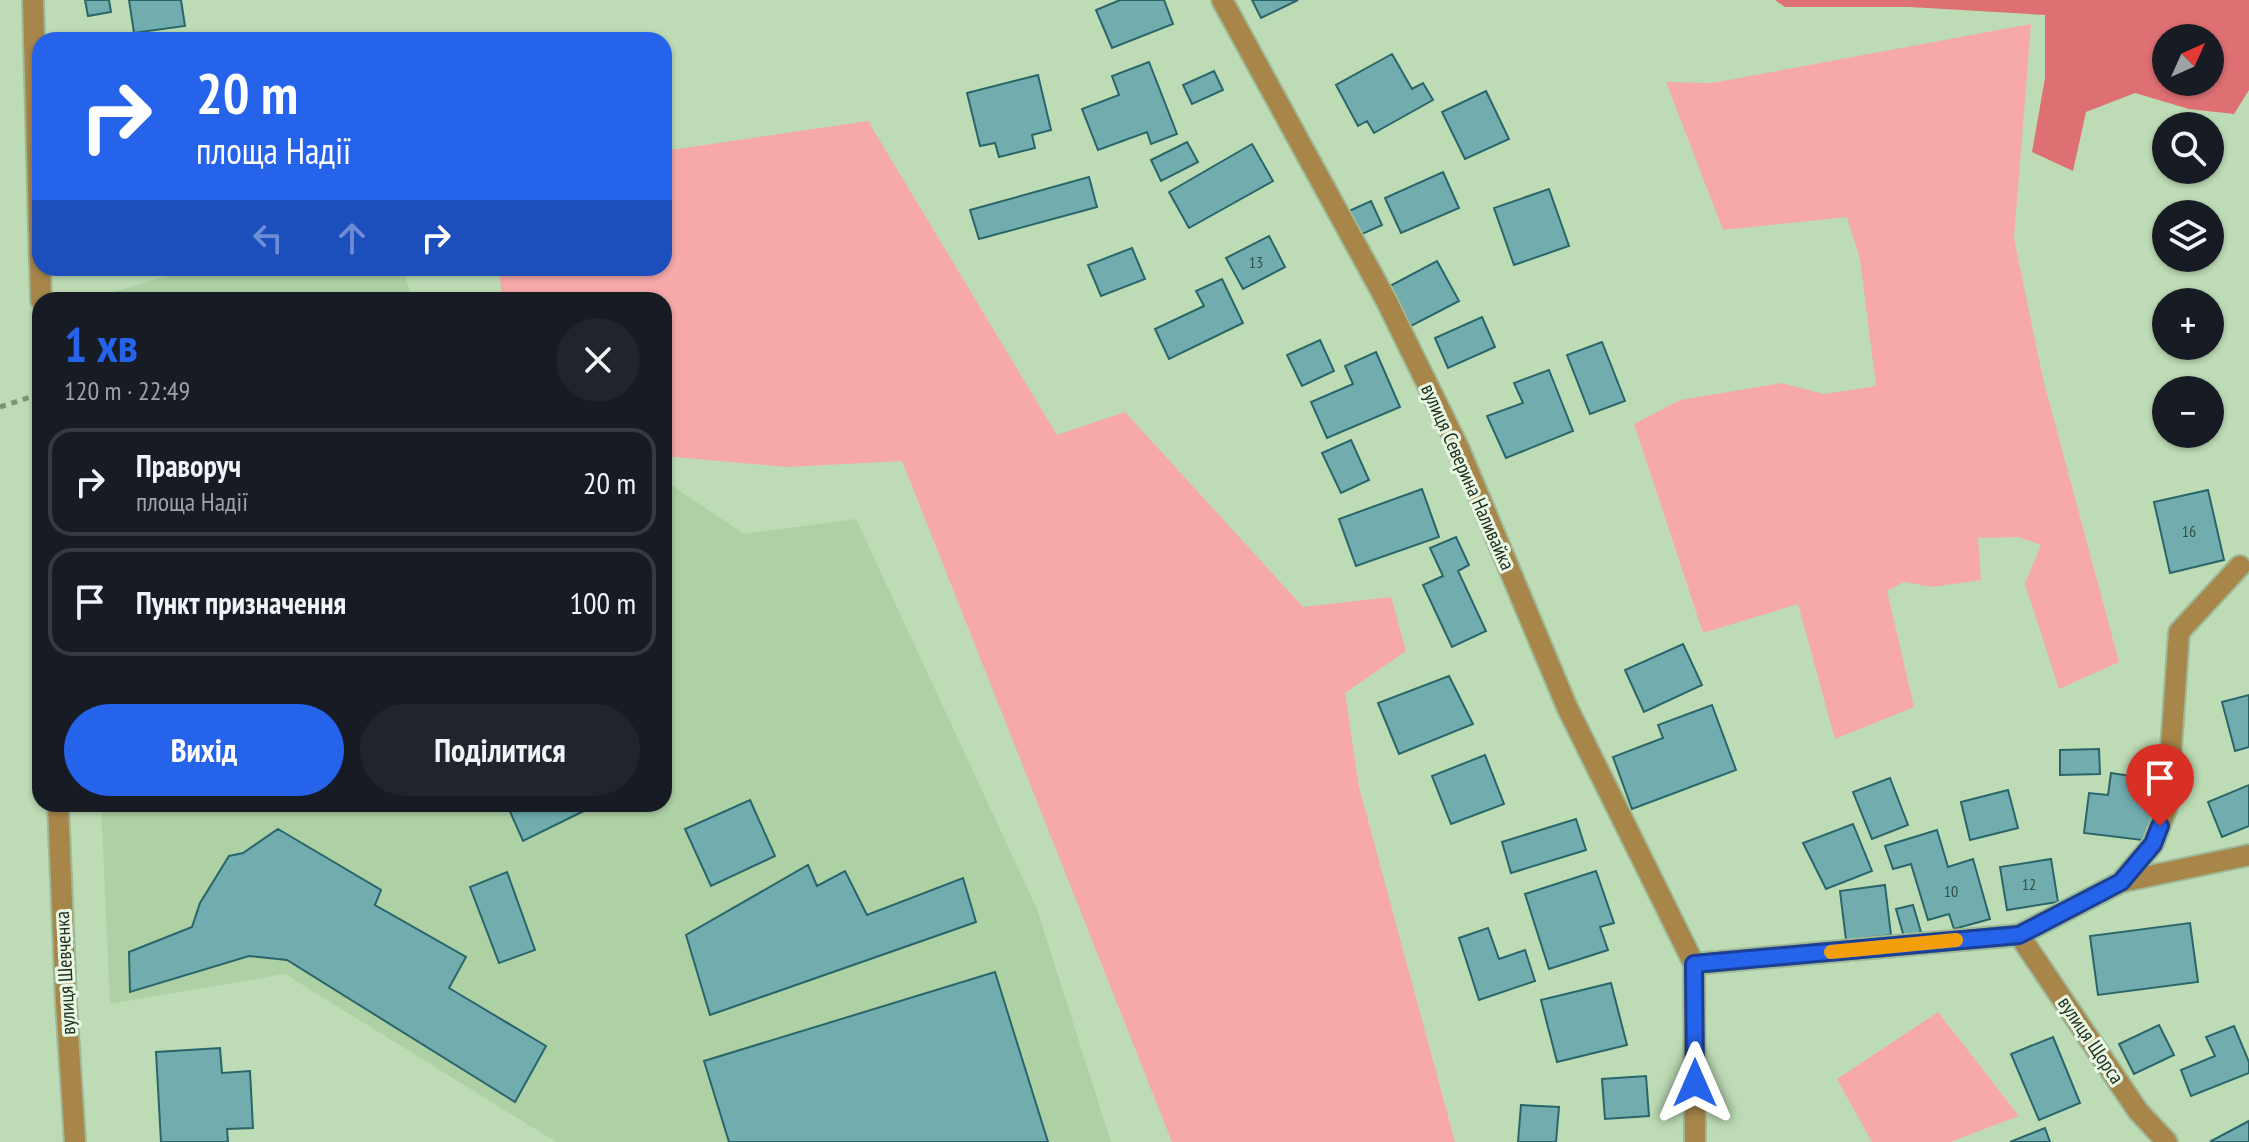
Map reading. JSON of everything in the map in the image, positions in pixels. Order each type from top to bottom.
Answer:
[{"type":"street","points":[[33,0],[34,32]]},
{"type":"street","name":"вулиця Северина Наливайка","points":[[1222,0],[1392,313],[1459,449],[1567,707],[1694,964]]},
{"type":"street","points":[[2121,882],[2153,844],[2167,807],[2179,632],[2240,566]]},
{"type":"street","name":"вулиця Шевченка","points":[[58,812],[75,1142]]},
{"type":"street","points":[[1695,1142],[1694,964],[2019,935],[2121,882],[2249,855]]},
{"type":"street","name":"вулиця Щорса","points":[[2019,935],[2138,1111],[2167,1142]]},
{"type":"path","points":[[0,407],[32,397]]},
{"type":"shaded area","points":[[1775,0],[2249,0],[2249,90],[2234,114],[2189,109],[2135,93],[2086,112],[2073,171],[2032,152],[2045,78],[2045,15],[1910,7],[1785,7]]},
{"type":"shaded area","points":[[2031,24],[2014,238],[2043,379],[2119,662],[2059,689],[2025,584],[2041,545],[2018,537],[1978,538],[1981,580],[1932,587],[1904,582],[1887,591],[1914,707],[1835,739],[1798,604],[1703,633],[1634,424],[1680,400],[1781,383],[1824,394],[1876,386],[1860,259],[1847,217],[1723,230],[1666,82],[1712,83]]},
{"type":"shaded area","points":[[868,121],[1057,435],[1125,412],[1303,607],[1391,597],[1406,651],[1345,693],[1359,787],[1455,1142],[1172,1142],[902,461],[787,467],[672,457],[672,292],[502,292],[499,276],[672,276],[672,150]]},
{"type":"shaded area","points":[[168,276],[405,276],[410,292],[113,292]]},
{"type":"shaded area","points":[[672,485],[744,534],[856,519],[1037,909],[1111,1142],[556,1142],[285,974],[110,1004],[101,812],[672,812]]},
{"type":"shaded area","points":[[1938,1012],[2019,1116],[1950,1142],[1872,1142],[1837,1079]]},
{"type":"building","points":[[85,0],[109,0],[111,12],[88,16]]},
{"type":"building","points":[[129,0],[181,0],[185,26],[134,32]]},
{"type":"building","points":[[1120,0],[1164,0],[1173,24],[1112,48],[1096,10]]},
{"type":"building","points":[[1252,0],[1298,0],[1261,18]]},
{"type":"building","points":[[1392,54],[1412,89],[1423,83],[1433,100],[1374,133],[1367,121],[1358,126],[1336,85]]},
{"type":"building","points":[[1149,62],[1177,134],[1151,144],[1147,132],[1098,150],[1082,109],[1119,95],[1112,76]]},
{"type":"building","points":[[1214,71],[1223,90],[1192,104],[1183,85]]},
{"type":"building","points":[[1038,75],[1051,130],[1032,135],[1035,148],[999,157],[995,143],[980,146],[967,93]]},
{"type":"building","points":[[1486,91],[1509,139],[1465,159],[1442,112]]},
{"type":"building","points":[[1187,142],[1198,162],[1161,181],[1151,160]]},
{"type":"building","points":[[1252,144],[1273,181],[1189,228],[1169,192]]},
{"type":"building","points":[[1443,172],[1459,208],[1401,233],[1385,198]]},
{"type":"building","points":[[1089,177],[1097,207],[979,239],[970,210]]},
{"type":"building","points":[[1549,189],[1569,246],[1514,265],[1494,208]]},
{"type":"building","points":[[1371,201],[1382,225],[1360,235],[1349,211]]},
{"type":"building","points":[[1269,236],[1285,267],[1243,289],[1226,258]]},
{"type":"building","points":[[1132,248],[1145,279],[1101,296],[1088,265]]},
{"type":"building","points":[[1437,261],[1459,301],[1411,326],[1390,286]]},
{"type":"building","points":[[1222,279],[1243,323],[1169,359],[1155,329],[1204,306],[1196,291]]},
{"type":"building","points":[[1482,317],[1495,347],[1448,368],[1435,338]]},
{"type":"building","points":[[1320,340],[1334,371],[1302,386],[1287,355]]},
{"type":"building","points":[[1602,342],[1625,401],[1590,414],[1567,355]]},
{"type":"building","points":[[1376,352],[1400,407],[1327,438],[1311,402],[1353,384],[1345,366]]},
{"type":"building","points":[[1549,370],[1573,431],[1506,458],[1487,416],[1523,403],[1514,383]]},
{"type":"building","points":[[1351,440],[1369,480],[1341,493],[1322,453]]},
{"type":"building","points":[[1422,489],[1439,537],[1356,566],[1339,519]]},
{"type":"building","points":[[2208,490],[2224,560],[2170,573],[2154,502]]},
{"type":"building","points":[[1456,537],[1469,565],[1458,571],[1486,631],[1452,647],[1423,585],[1443,576],[1430,548]]},
{"type":"building","points":[[1683,644],[1702,685],[1644,712],[1625,670]]},
{"type":"building","points":[[1449,676],[1473,724],[1399,754],[1378,703]]},
{"type":"building","points":[[2249,695],[2249,747],[2235,751],[2222,702]]},
{"type":"building","points":[[1712,705],[1736,770],[1632,809],[1613,757],[1663,738],[1658,725]]},
{"type":"building","points":[[2099,749],[2100,774],[2060,775],[2060,750]]},
{"type":"building","points":[[1485,755],[1504,804],[1451,824],[1432,776]]},
{"type":"building","points":[[2111,773],[2152,779],[2149,801],[2155,802],[2150,841],[2084,833],[2089,793],[2108,795]]},
{"type":"building","points":[[1890,778],[1908,825],[1872,839],[1853,792]]},
{"type":"building","points":[[2249,785],[2249,826],[2222,837],[2208,802]]},
{"type":"building","points":[[2008,790],[2018,828],[1970,840],[1961,802]]},
{"type":"building","points":[[750,800],[775,856],[711,886],[685,829]]},
{"type":"building","points":[[510,812],[582,812],[523,841]]},
{"type":"building","points":[[1576,819],[1586,850],[1511,873],[1502,842]]},
{"type":"building","points":[[1853,824],[1872,871],[1826,889],[1803,843]]},
{"type":"building","points":[[278,829],[381,890],[375,905],[466,957],[449,988],[546,1046],[515,1102],[287,960],[249,956],[130,992],[129,952],[192,927],[200,903],[229,856],[243,853]]},
{"type":"building","points":[[1937,830],[1948,867],[1973,859],[1990,919],[1954,929],[1949,914],[1928,920],[1911,864],[1893,869],[1885,846]]},
{"type":"building","points":[[2051,859],[2058,902],[2007,910],[2000,867]]},
{"type":"building","points":[[808,865],[817,886],[845,871],[867,915],[963,878],[976,922],[710,1015],[686,935]]},
{"type":"building","points":[[1596,871],[1614,923],[1600,927],[1608,950],[1549,969],[1525,894]]},
{"type":"building","points":[[507,872],[535,950],[499,963],[470,887]]},
{"type":"building","points":[[1885,885],[1891,935],[1846,940],[1840,891]]},
{"type":"building","points":[[1913,905],[1921,932],[1904,937],[1896,909]]},
{"type":"building","points":[[2190,923],[2198,982],[2098,995],[2090,936]]},
{"type":"building","points":[[1488,928],[1499,959],[1525,950],[1535,981],[1479,1000],[1459,938]]},
{"type":"building","points":[[995,972],[1048,1142],[729,1142],[704,1061]]},
{"type":"building","points":[[1611,983],[1627,1045],[1557,1062],[1541,1000]]},
{"type":"building","points":[[2159,1025],[2174,1055],[2134,1074],[2119,1044]]},
{"type":"building","points":[[2234,1026],[2249,1062],[2249,1073],[2191,1096],[2181,1070],[2215,1056],[2206,1037]]},
{"type":"building","points":[[2053,1037],[2080,1103],[2039,1120],[2011,1054]]},
{"type":"building","points":[[220,1048],[222,1073],[250,1071],[253,1128],[227,1129],[228,1142],[161,1142],[156,1052]]},
{"type":"building","points":[[1646,1076],[1649,1116],[1605,1119],[1602,1079]]},
{"type":"building","points":[[1521,1105],[1559,1107],[1556,1142],[1518,1142]]},
{"type":"building","points":[[2249,1121],[2249,1142],[2211,1141]]},
{"type":"building","points":[[2045,1128],[2050,1142],[2010,1142]]},
{"type":"slow traffic","points":[[1831,952],[1956,940]]},
{"type":"route","points":[[1695,1083],[1694,964],[2019,935],[2121,882],[2153,844],[2160,826]]}]
